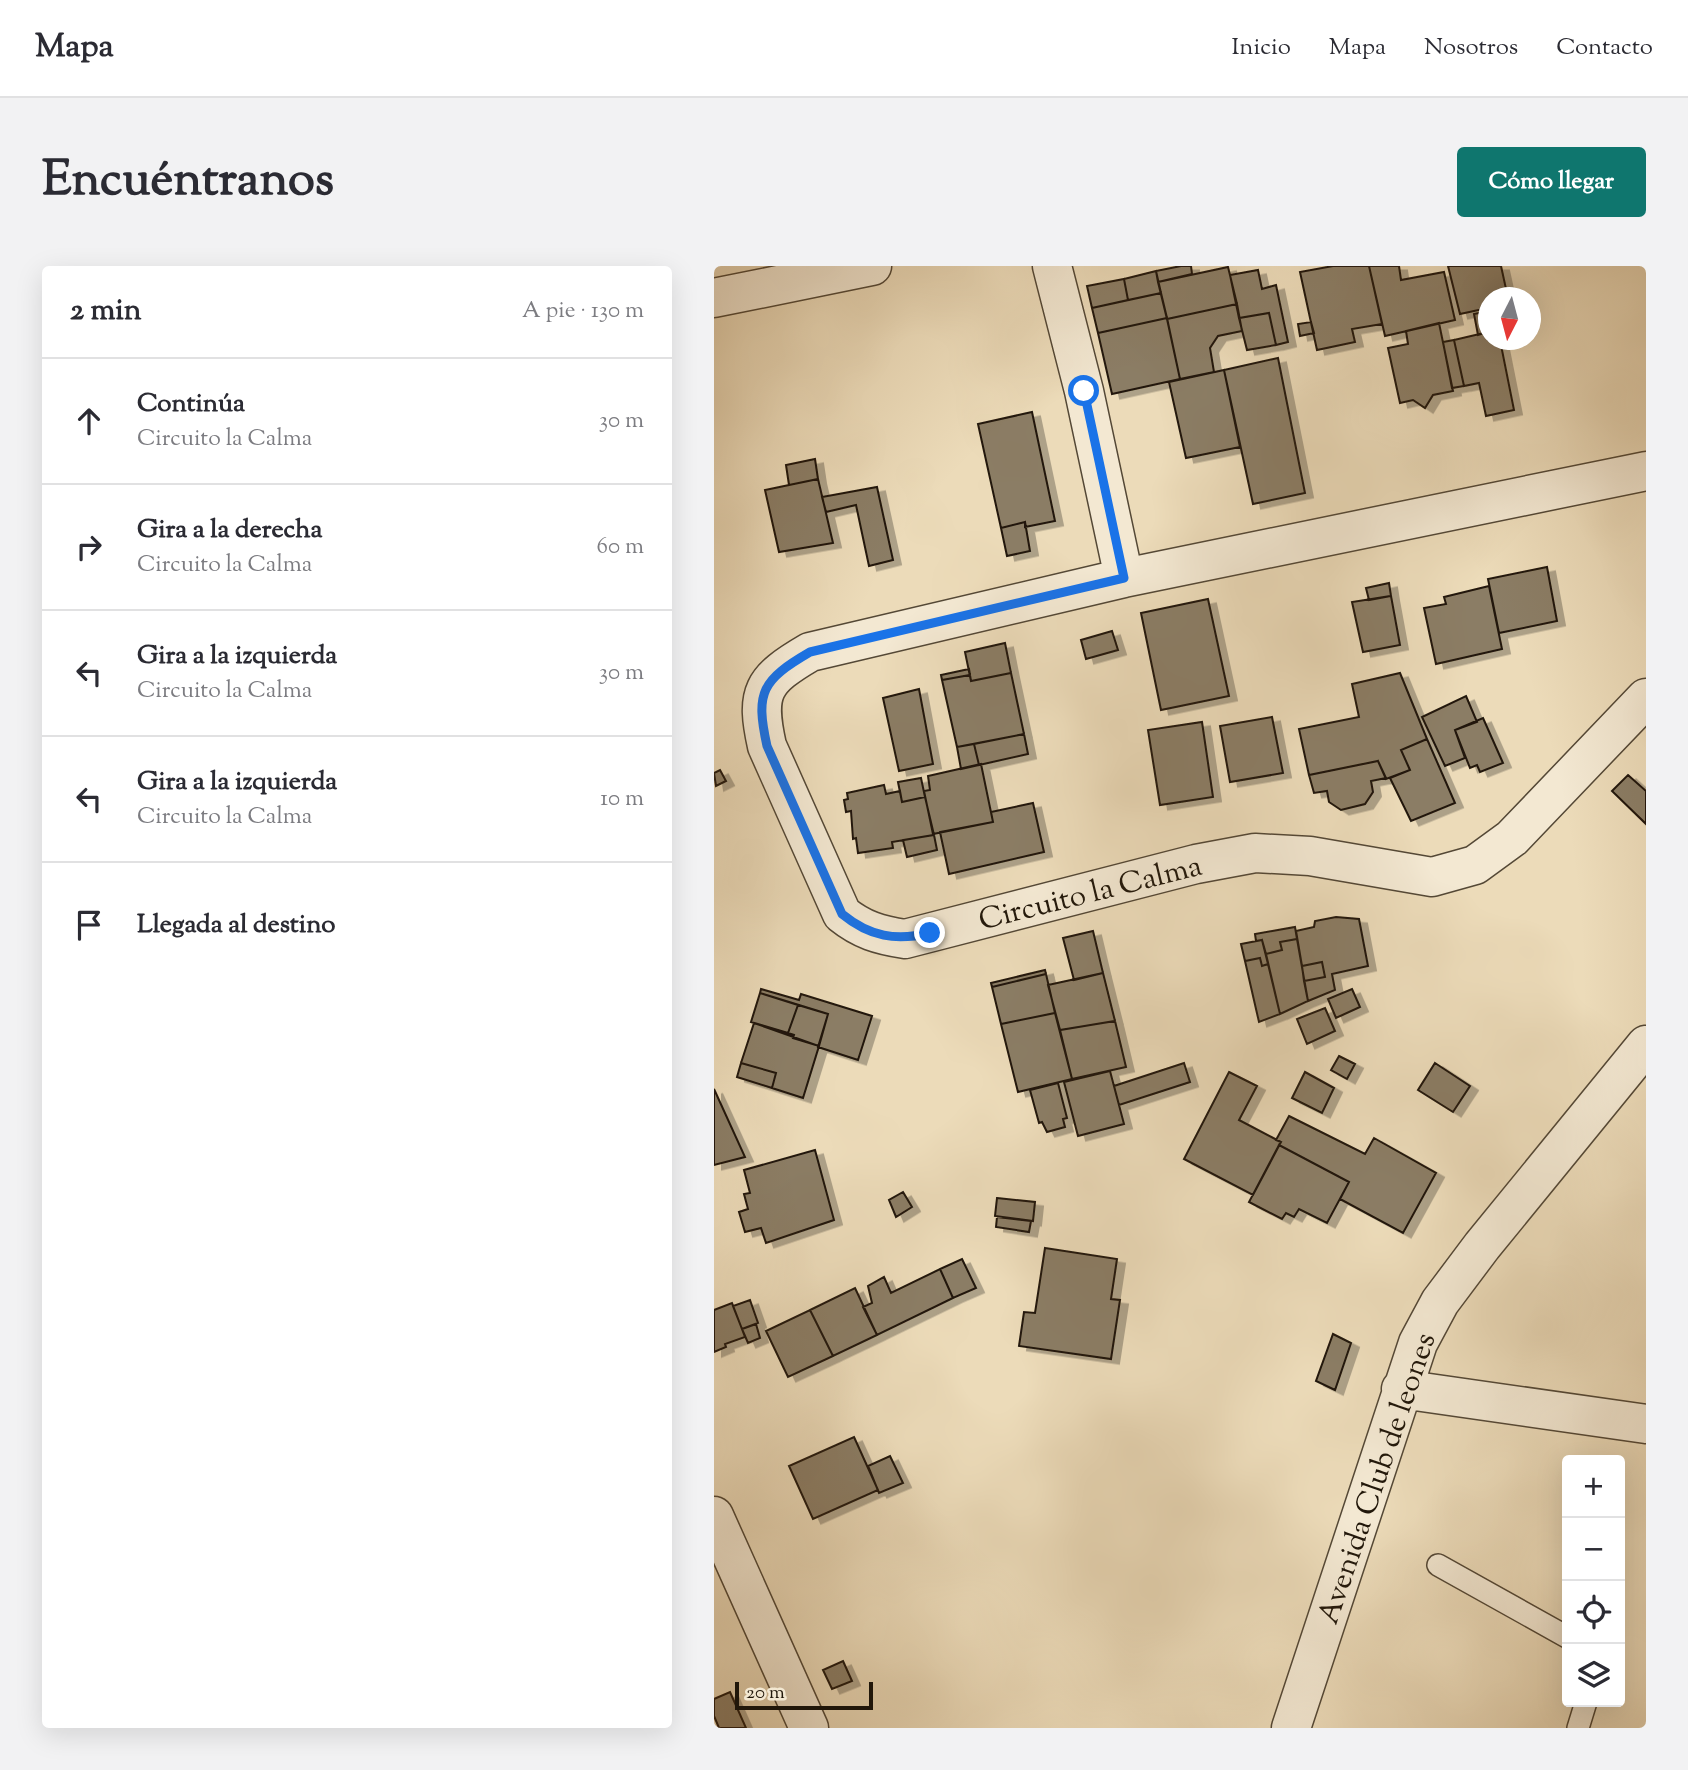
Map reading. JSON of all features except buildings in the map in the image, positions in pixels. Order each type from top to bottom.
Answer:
[{"type":"street","points":[[714,298],[872,266]]},
{"type":"street","points":[[1052,266],[1084,391],[1124,578]]},
{"type":"street","name":"Circuito la Calma","points":[[1646,471],[1124,578],[810,652],[784,667],[762,691],[761,718],[767,746],[842,914],[858,927],[879,935],[905,939],[1196,864],[1255,853],[1310,856],[1432,877],[1475,865],[1512,838],[1646,698]]},
{"type":"street","name":"Avenida Club de leones","points":[[1291,1728],[1418,1343],[1440,1302],[1640,1061]]},
{"type":"street","points":[[1401,1389],[1646,1424]]},
{"type":"street","points":[[714,1516],[809,1728]]},
{"type":"lane","points":[[1438,1565],[1562,1634]]},
{"type":"lane","points":[[1578,1728],[1584,1707]]},
{"type":"route","points":[[930,933],[905,939],[879,935],[858,927],[842,914],[767,746],[761,718],[762,691],[784,667],[810,652],[1124,578],[1084,391]]}]
